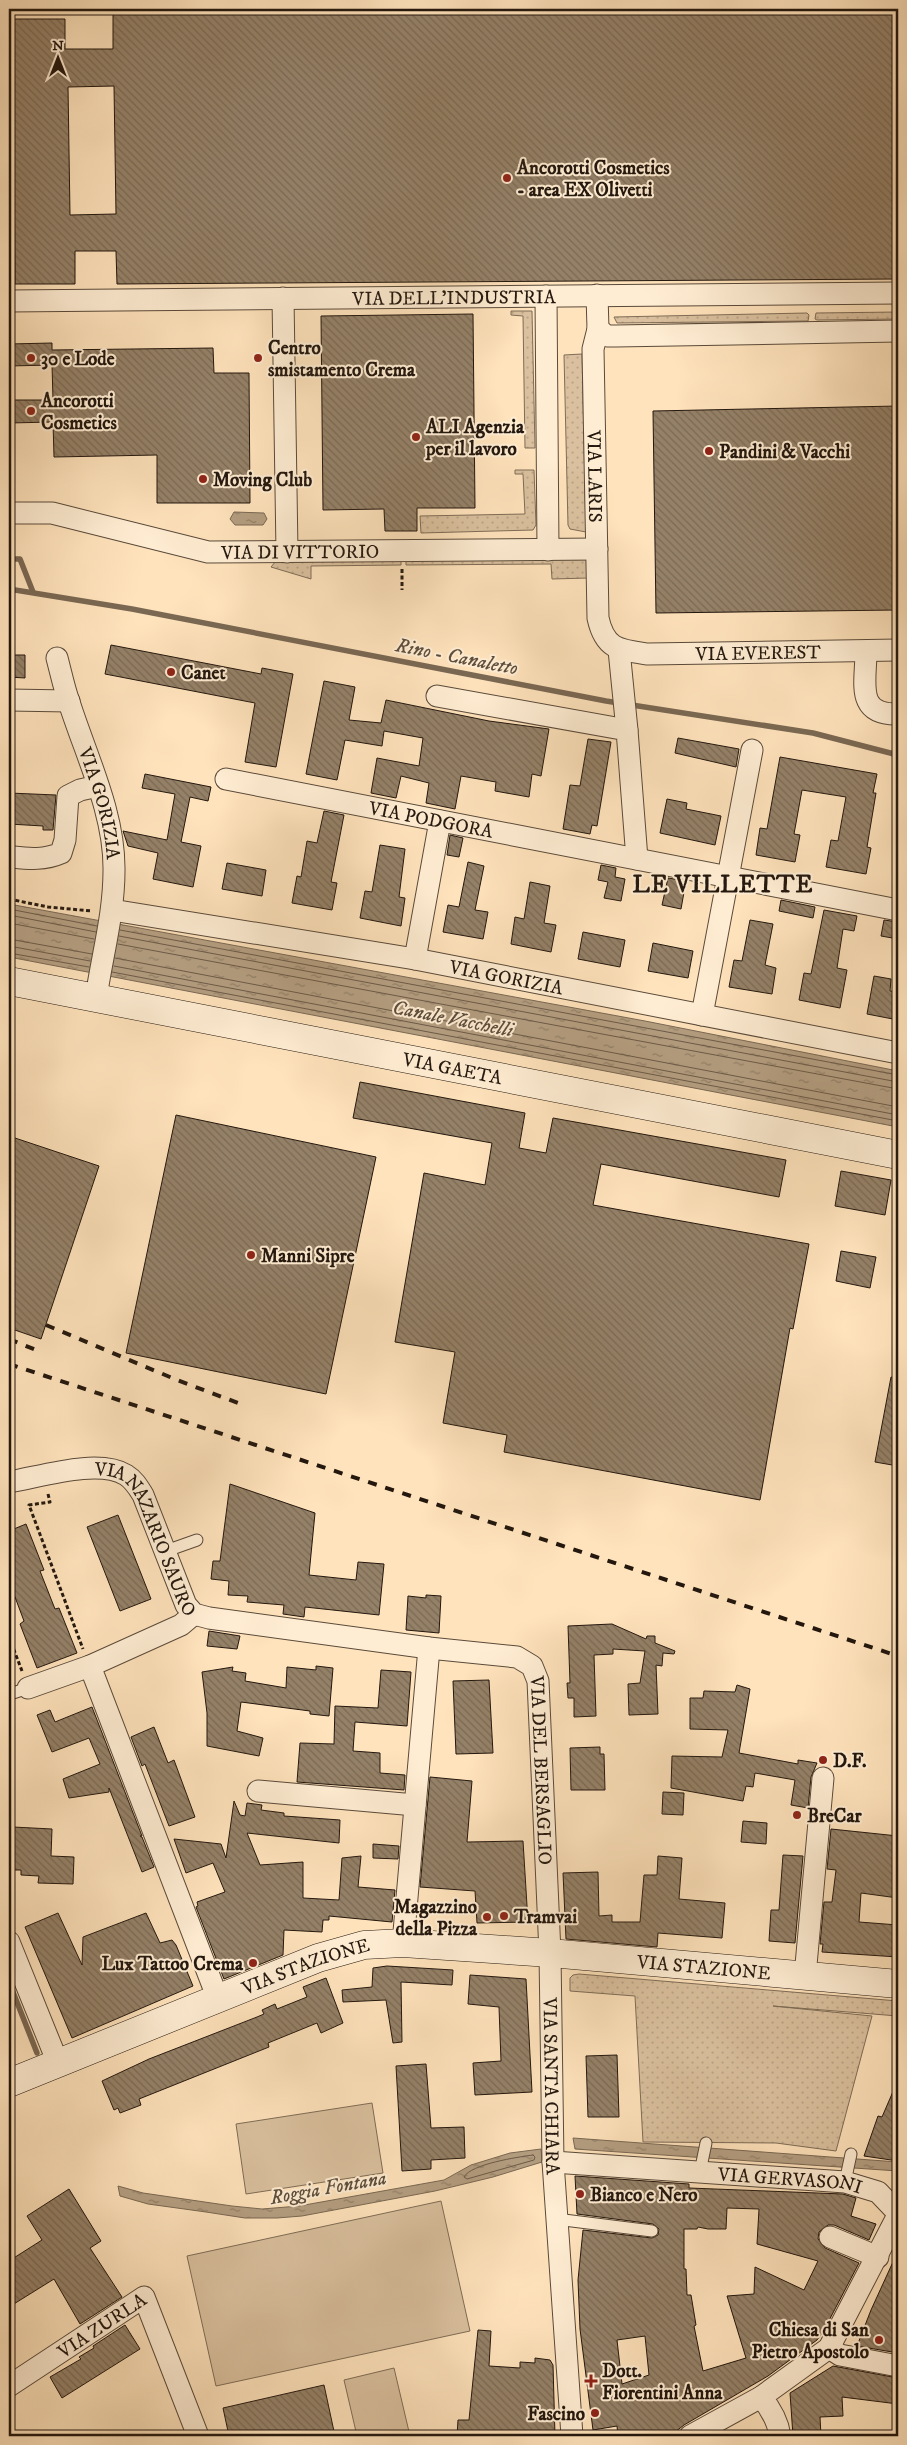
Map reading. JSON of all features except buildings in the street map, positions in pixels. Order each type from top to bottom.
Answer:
[{"type":"street","name":"VIA DELL'INDUSTRIA","points":[[9,301],[898,294]]},
{"type":"street","name":"VIA LARIS","points":[[597,295],[598,329],[593,349],[598,618],[602,633],[610,644],[619,650]]},
{"type":"street","points":[[546,296],[548,550]]},
{"type":"street","points":[[283,298],[287,552]]},
{"type":"street","points":[[598,329],[607,336],[898,332]]},
{"type":"street","name":"VIA DI VITTORIO","points":[[9,513],[52,513],[208,552],[597,549]]},
{"type":"street","points":[[619,650],[637,859]]},
{"type":"street","name":"VIA EVEREST","points":[[619,650],[648,654],[898,650]]},
{"type":"street","points":[[866,650],[868,702],[873,710],[886,714],[898,714]]},
{"type":"street","name":"VIA GORIZIA","points":[[57,658],[69,701],[98,786],[112,837],[114,869],[110,916],[97,986]]},
{"type":"street","points":[[437,696],[626,730]]},
{"type":"street","points":[[9,700],[69,701]]},
{"type":"street","points":[[702,1015],[752,750]]},
{"type":"street","name":"VIA PODGORA","points":[[226,779],[898,910]]},
{"type":"street","points":[[13,857],[42,858],[61,853],[65,840],[68,796],[80,790],[98,786]]},
{"type":"street","points":[[415,959],[440,821]]},
{"type":"street","name":"VIA GORIZIA","points":[[110,916],[415,959],[898,1053]]},
{"type":"street","name":"VIA GAETA","points":[[9,982],[97,986],[898,1155]]},
{"type":"street","name":"VIA NAZARIO SAURO","points":[[9,1482],[100,1468],[113,1469],[126,1475],[135,1483],[143,1495],[186,1605],[194,1614],[182,1625],[90,1666],[19,1691]]},
{"type":"street","name":"VIA DEL BERSAGLIO","points":[[194,1614],[428,1648],[517,1657],[532,1666],[538,1681],[550,1953]]},
{"type":"street","points":[[403,1943],[428,1648]]},
{"type":"street","points":[[90,1666],[218,1999]]},
{"type":"street","points":[[805,1976],[822,1778]]},
{"type":"street","points":[[258,1791],[415,1806]]},
{"type":"street","points":[[9,1942],[58,2063]]},
{"type":"street","name":"VIA STAZIONE","points":[[9,2083],[339,1950],[364,1945],[403,1943],[550,1953],[898,1984]]},
{"type":"street","name":"VIA SANTA CHIARA","points":[[550,1953],[553,2162],[572,2436]]},
{"type":"street","name":"VIA GERVASONI","points":[[553,2162],[845,2182],[878,2192],[898,2214]]},
{"type":"street","points":[[690,2436],[761,2397],[829,2348],[898,2214]]},
{"type":"street","points":[[830,2237],[878,2256]]},
{"type":"street","name":"VIA ZURLA","points":[[9,2386],[144,2297],[198,2436]]},
{"type":"street","points":[[829,2348],[840,2356],[898,2366]]},
{"type":"street","points":[[761,2397],[770,2408],[779,2425],[780,2436]]},
{"type":"lane","points":[[166,1551],[197,1540]]},
{"type":"lane","points":[[700,2172],[706,2143]]},
{"type":"lane","points":[[845,2182],[851,2154]]},
{"type":"lane","points":[[556,2219],[652,2231]]},
{"type":"path","points":[[9,141],[14,141]]},
{"type":"path","points":[[9,224],[15,224]]},
{"type":"path","points":[[9,900],[110,916]]},
{"type":"path","points":[[44,1476],[50,1502],[29,1505],[90,1666]]},
{"type":"path","points":[[9,1637],[19,1691]]},
{"type":"shaded area","points":[[511,311],[532,311],[535,448],[525,448],[523,316],[511,315]]},
{"type":"shaded area","points":[[898,312],[898,319],[815,319],[816,313]]},
{"type":"shaded area","points":[[807,313],[809,315],[808,321],[617,323],[614,317]]},
{"type":"shaded area","points":[[582,354],[586,532],[570,529],[568,525],[564,355]]},
{"type":"shaded area","points":[[515,470],[534,470],[536,525],[533,530],[421,533],[420,516],[525,514],[523,474],[515,474]]},
{"type":"shaded area","points":[[588,559],[588,578],[552,579],[551,564],[406,565],[406,560]]},
{"type":"shaded area","points":[[401,560],[401,565],[311,566],[311,579],[271,567],[276,561]]},
{"type":"shaded area","points":[[573,1975],[898,2001],[898,2016],[773,2006],[872,2016],[836,2151],[776,2143],[643,2142],[635,1996],[570,1991],[570,1978]]},
{"type":"shaded area","points":[[372,2103],[383,2173],[246,2194],[236,2124]]},
{"type":"shaded area","points":[[441,2201],[470,2331],[216,2386],[187,2256]]},
{"type":"shaded area","points":[[394,2368],[410,2436],[357,2436],[344,2380]]},
{"type":"water","points":[[234,512],[264,513],[267,519],[263,525],[235,525],[230,519]]},
{"type":"water","name":"Canale Vacchelli","points":[[9,904],[645,1021],[898,1071],[898,1127],[9,957]]},
{"type":"water","points":[[573,2138],[898,2162],[898,2171],[575,2149]]},
{"type":"water","points":[[541,2149],[542,2162],[493,2177],[435,2191],[302,2216],[245,2218],[148,2204],[120,2196],[118,2186],[143,2193],[232,2206],[262,2209],[299,2206],[444,2180],[471,2165],[510,2153]]},
{"type":"waterway","points":[[9,559],[20,559],[33,592]]},
{"type":"waterway","name":"Rino - Canaletto","points":[[9,589],[132,609],[606,701],[813,733],[898,755]]},
{"type":"waterway","name":"Roggia Fontana","points":[[9,1982],[37,2053]]},
{"type":"railway","points":[[46,1325],[177,1380],[246,1406]]},
{"type":"railway","points":[[9,1339],[41,1352]]},
{"type":"railway","points":[[9,1364],[898,1656]]},
{"type":"place","name":"Ancorotti Cosmetics - area EX Olivetti","points":[[507,178]]},
{"type":"place","name":"30 e Lode","points":[[31,358]]},
{"type":"place","name":"Centro smistamento Crema","points":[[258,358]]},
{"type":"place","name":"Ancorotti Cosmetics","points":[[31,411]]},
{"type":"place","name":"ALI Agenzia per il lavoro","points":[[416,437]]},
{"type":"place","name":"Pandini & Vacchi","points":[[709,451]]},
{"type":"place","name":"Moving Club","points":[[203,479]]},
{"type":"place","name":"Canet","points":[[171,672]]},
{"type":"place","name":"Manni Sipre","points":[[251,1255]]},
{"type":"place","name":"D.F.","points":[[823,1760]]},
{"type":"place","name":"BreCar","points":[[797,1815]]},
{"type":"place","name":"Tramvai","points":[[504,1916]]},
{"type":"place","name":"Magazzino della Pizza","points":[[487,1917]]},
{"type":"place","name":"Lux Tattoo Crema","points":[[253,1963]]},
{"type":"place","name":"Bianco e Nero","points":[[580,2194]]},
{"type":"place","name":"Chiesa di San Pietro Apostolo","points":[[879,2340]]},
{"type":"place","name":"Dott. Fiorentini Anna","points":[[591,2381]]},
{"type":"place","name":"Fascino","points":[[595,2413]]},
{"type":"district","name":"LE VILLETTE","points":[[723,884]]}]
